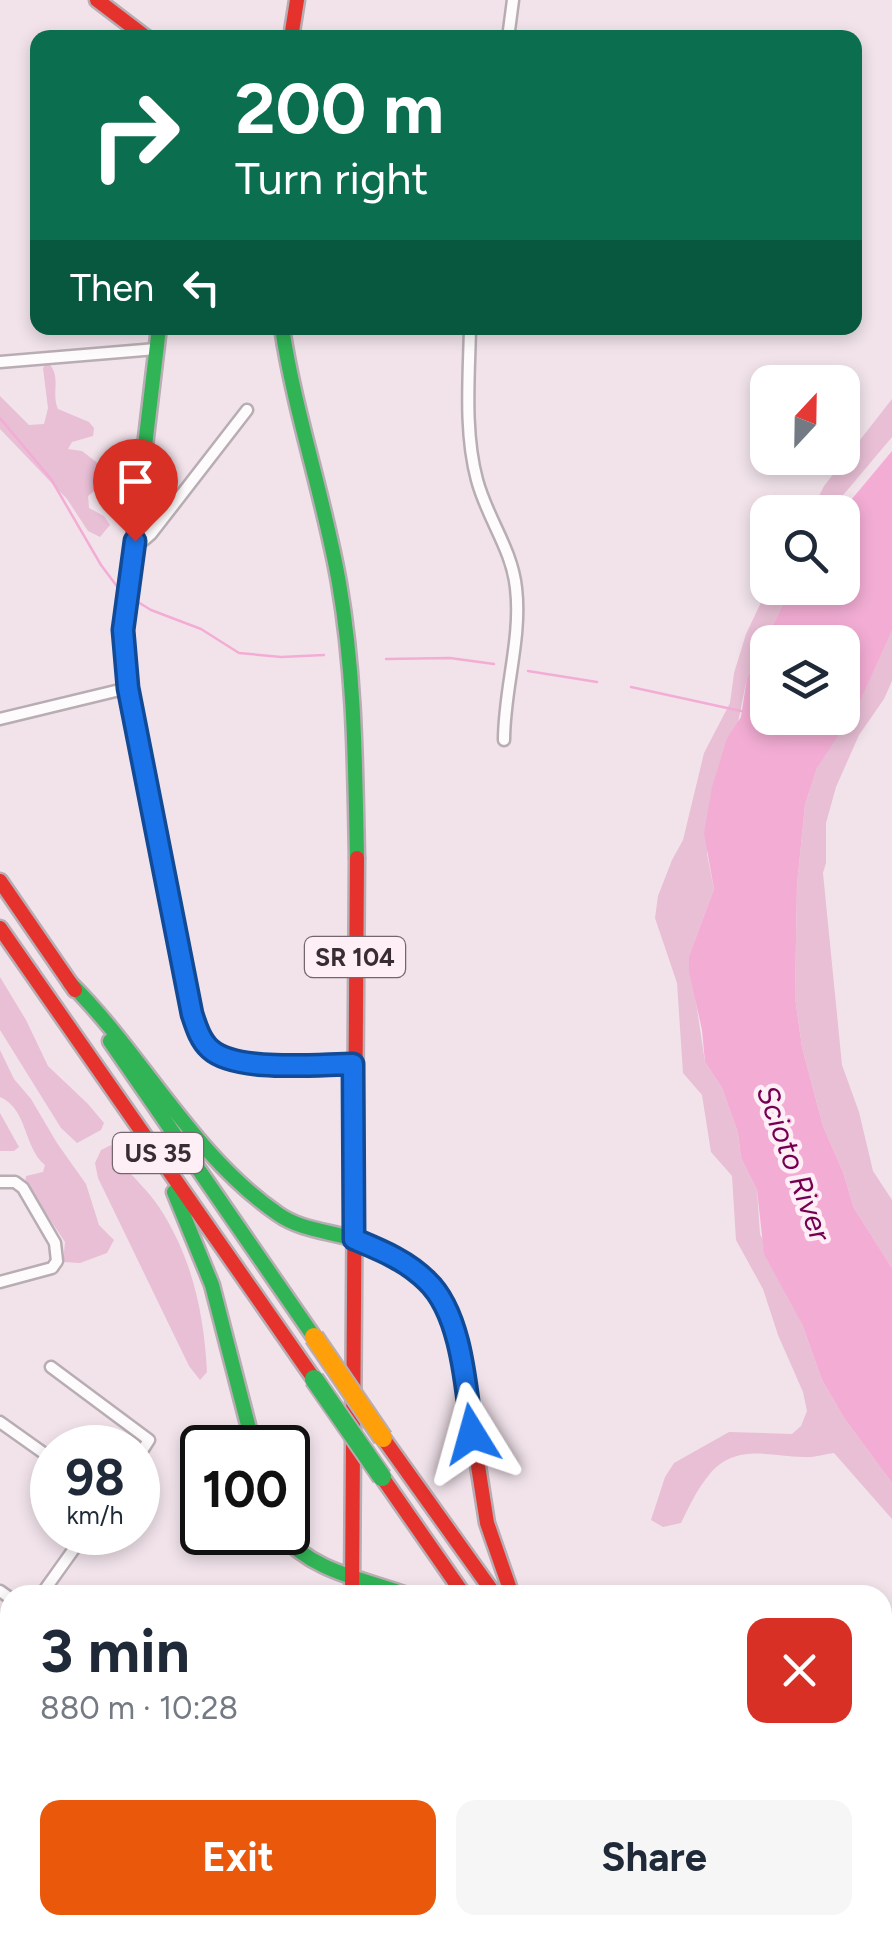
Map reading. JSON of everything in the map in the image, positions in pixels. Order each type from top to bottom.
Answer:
[{"type":"main road","points":[[97,0],[137,30]]},
{"type":"main road","points":[[293,30],[296,0]]},
{"type":"main road","points":[[158,335],[123,630],[128,688],[192,1014],[210,1049],[238,1061],[353,1064]]},
{"type":"main road","name":"SR 104","points":[[283,335],[289,376],[338,579],[353,680],[357,864],[352,1585]]},
{"type":"main road","name":"US 35","points":[[0,881],[488,1585]]},
{"type":"main road","name":"US 35","points":[[0,928],[457,1585]]},
{"type":"main road","points":[[70,983],[98,1007],[200,1137],[246,1187],[280,1216],[354,1239],[398,1258],[430,1283],[452,1322],[463,1371],[478,1488],[509,1585]]},
{"type":"main road","points":[[162,1159],[168,1182],[199,1243],[214,1287],[249,1425]]},
{"type":"main road","points":[[301,1555],[347,1585]]},
{"type":"street","points":[[509,30],[513,0]]},
{"type":"street","points":[[470,335],[472,451],[485,504],[506,548],[516,586],[517,620],[504,740]]},
{"type":"street","points":[[0,362],[156,349]]},
{"type":"street","points":[[135,541],[151,534],[247,410]]},
{"type":"street","points":[[0,720],[128,688]]},
{"type":"street","points":[[0,1182],[15,1182],[28,1195],[55,1242],[57,1261],[52,1268],[0,1282]]},
{"type":"street","points":[[50,1368],[128,1425]]},
{"type":"street","points":[[0,1422],[30,1443]]},
{"type":"street","points":[[49,1585],[70,1555]]},
{"type":"shaded area","points":[[45,365],[50,365],[55,375],[58,409],[94,428],[93,436],[72,442],[68,449],[82,451],[104,468],[130,458],[138,461],[138,474],[128,480],[124,495],[97,489],[88,496],[89,508],[104,516],[110,525],[100,537],[88,531],[67,499],[0,429],[0,396],[29,425],[44,424],[48,408]]},
{"type":"shaded area","points":[[892,399],[892,437],[843,495],[820,495],[833,475],[860,475],[860,440]]},
{"type":"shaded area","points":[[760,605],[783,605],[773,625],[750,625]]},
{"type":"shaded area","points":[[750,626],[750,672],[737,727],[727,738],[707,854],[714,889],[689,956],[705,1062],[722,1088],[738,1133],[741,1158],[757,1190],[760,1234],[802,1324],[822,1380],[844,1418],[892,1483],[892,1519],[834,1453],[807,1457],[753,1454],[730,1459],[709,1475],[681,1523],[663,1527],[651,1520],[665,1477],[674,1463],[729,1432],[792,1434],[801,1426],[807,1411],[763,1289],[736,1240],[732,1176],[711,1152],[702,1095],[683,1073],[677,983],[655,918],[658,896],[683,840],[704,753],[730,703]]},
{"type":"shaded area","points":[[892,630],[892,681],[860,734],[860,689]]},
{"type":"shaded area","points":[[835,735],[859,735],[836,787],[826,823],[823,873],[842,1065],[859,1112],[873,1171],[892,1200],[892,1268],[854,1208],[823,1126],[802,1047],[795,997],[797,885],[805,805],[817,768]]},
{"type":"shaded area","points":[[0,977],[48,1066],[104,1123],[101,1130],[77,1143],[61,1128],[0,1030]]},
{"type":"shaded area","points":[[0,1050],[14,1079],[86,1184],[99,1225],[114,1240],[107,1253],[80,1263],[63,1262],[65,1242],[25,1182],[26,1176],[43,1172],[45,1165],[16,1110],[0,1097]]},
{"type":"shaded area","points":[[0,1113],[19,1147],[14,1151],[0,1151]]},
{"type":"shaded area","points":[[111,1145],[159,1207],[188,1266],[205,1350],[207,1372],[200,1380],[189,1366],[98,1178],[95,1163],[101,1150]]},
{"type":"water","points":[[892,451],[892,630],[860,701],[860,625],[773,625],[783,605],[860,605],[860,495],[855,495]]},
{"type":"water","name":"Scioto River","points":[[750,672],[750,735],[838,735],[817,768],[805,805],[797,885],[795,997],[802,1047],[823,1126],[854,1208],[892,1268],[892,1483],[844,1418],[822,1380],[802,1324],[764,1254],[757,1190],[741,1158],[738,1133],[722,1088],[705,1062],[689,956],[714,889],[704,833],[712,787],[727,738],[741,717]]},
{"type":"waterway","points":[[0,418],[51,479],[101,565],[122,593]]},
{"type":"waterway","points":[[133,599],[201,629],[239,653],[281,657],[324,655]]},
{"type":"waterway","points":[[386,659],[450,658],[494,664]]},
{"type":"waterway","points":[[528,671],[597,682]]},
{"type":"waterway","points":[[631,687],[741,711]]},
{"type":"traffic: fast","points":[[139,743],[128,688],[123,631],[158,335]]},
{"type":"traffic: fast","points":[[283,335],[333,551],[344,618],[353,720],[357,858]]},
{"type":"traffic: fast","points":[[70,983],[194,1134],[247,1190],[286,1219],[371,1245],[407,1265],[446,1311],[460,1351]]},
{"type":"traffic: fast","points":[[110,1041],[314,1337]]},
{"type":"traffic: fast","points":[[174,1192],[212,1285],[248,1425]]},
{"type":"traffic: fast","points":[[314,1379],[382,1477]]},
{"type":"traffic: fast","points":[[306,1555],[376,1585]]},
{"type":"traffic: jam","points":[[97,0],[136,30]]},
{"type":"traffic: jam","points":[[292,30],[297,0]]},
{"type":"traffic: jam","points":[[139,743],[192,1014],[204,1042],[224,1057],[260,1065],[353,1064]]},
{"type":"traffic: jam","points":[[352,1585],[357,858]]},
{"type":"traffic: jam","points":[[0,881],[75,990]]},
{"type":"traffic: jam","points":[[0,928],[314,1379]]},
{"type":"traffic: jam","points":[[460,1351],[487,1523],[509,1585]]},
{"type":"traffic: jam","points":[[383,1438],[488,1585]]},
{"type":"traffic: jam","points":[[382,1477],[457,1585]]},
{"type":"traffic: slow","points":[[314,1337],[383,1438]]},
{"type":"route","points":[[135,541],[123,630],[128,688],[198,1031],[210,1049],[238,1061],[353,1064],[354,1239],[398,1258],[430,1283],[452,1322],[472,1434]]}]
